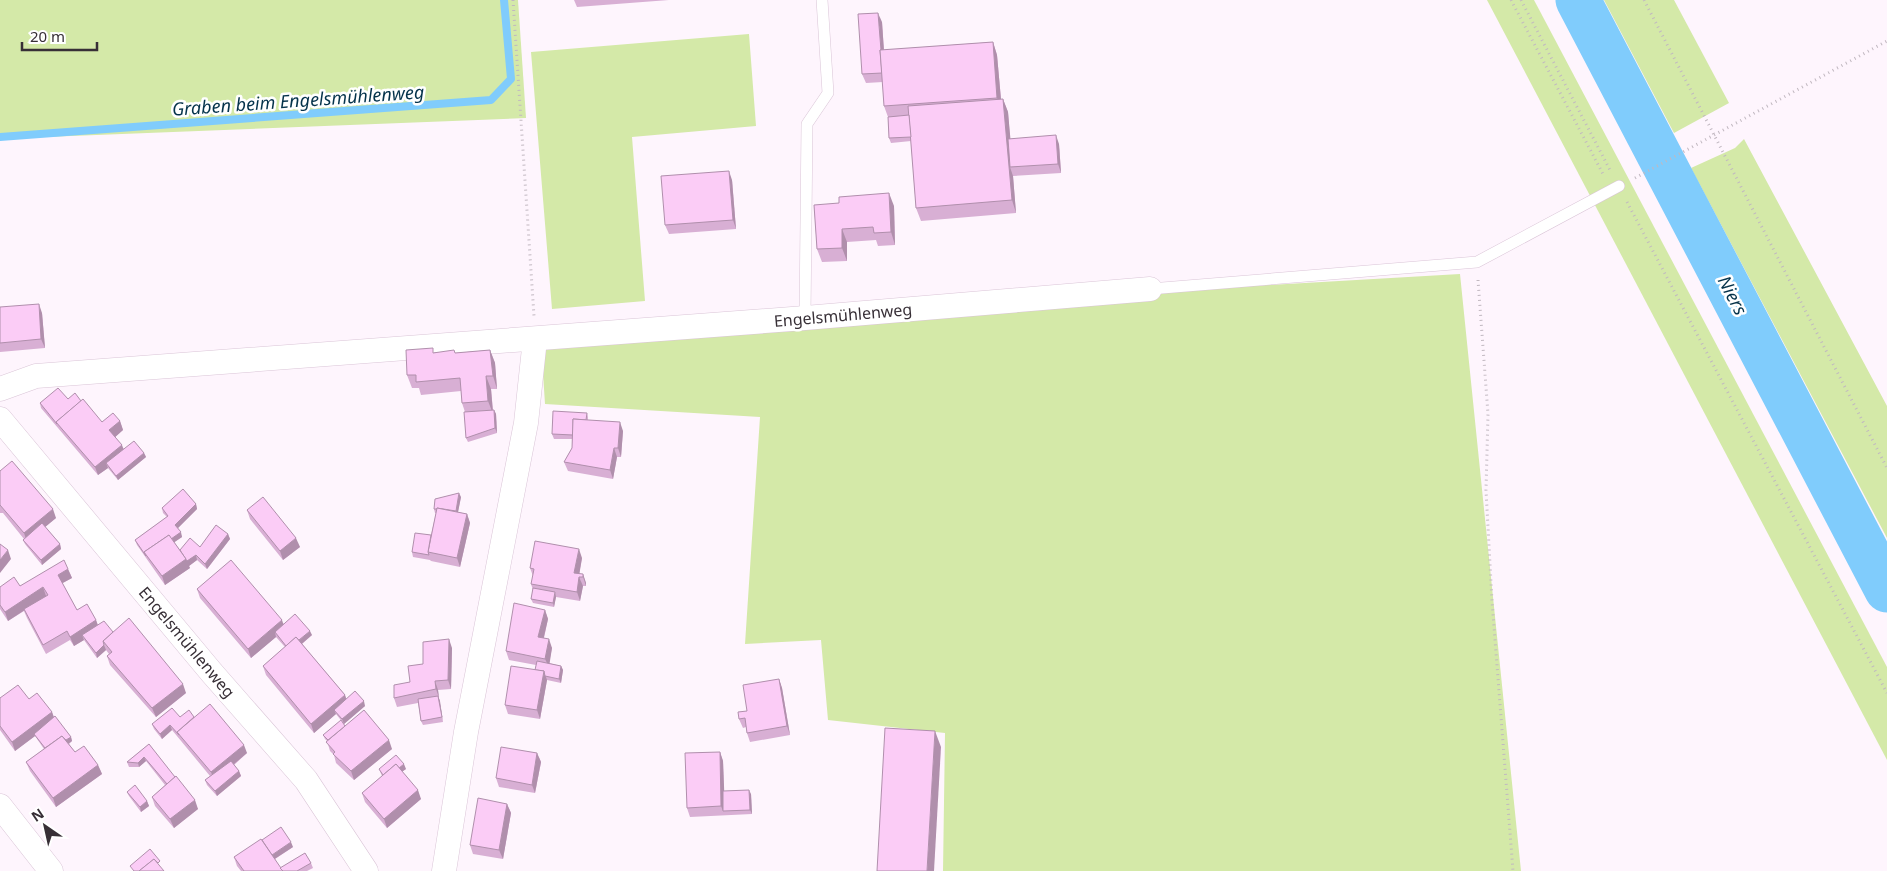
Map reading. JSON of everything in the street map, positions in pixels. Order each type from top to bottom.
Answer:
[{"type":"street","name":"Engelsmühlenweg","points":[[0,389],[36,376],[804,318],[1150,289]]},
{"type":"street","points":[[444,871],[468,722],[526,423],[535,339]]},
{"type":"street","name":"Engelsmühlenweg","points":[[0,419],[212,673],[306,780],[366,871]]},
{"type":"street","points":[[0,806],[51,871]]},
{"type":"lane","points":[[804,318],[807,124],[828,93],[822,0]]},
{"type":"lane","points":[[1150,289],[1477,262],[1615,188]]},
{"type":"path","points":[[513,0],[535,339]]},
{"type":"path","points":[[1511,0],[1615,188],[1887,692]]},
{"type":"path","points":[[1521,0],[1615,188]]},
{"type":"path","points":[[1644,0],[1887,468]]},
{"type":"path","points":[[1634,178],[1887,41]]},
{"type":"path","points":[[1477,262],[1488,414],[1486,490],[1492,600],[1513,871]]},
{"type":"green space","points":[[0,0],[518,0],[526,118],[20,138],[0,136]]},
{"type":"green space","points":[[1487,0],[1534,0],[1887,667],[1887,760]]},
{"type":"green space","points":[[1604,0],[1674,0],[1729,103],[1674,133]]},
{"type":"green space","points":[[749,34],[756,126],[632,137],[645,301],[552,309],[531,52]]},
{"type":"green space","points":[[1744,139],[1887,406],[1887,538],[1691,168],[1735,148]]},
{"type":"green space","points":[[1460,274],[1521,871],[943,871],[945,733],[828,720],[821,640],[745,644],[760,417],[545,404],[540,327]]},
{"type":"building","points":[[878,13],[882,73],[862,74],[858,14]]},
{"type":"building","points":[[993,42],[997,98],[884,106],[880,50]]},
{"type":"building","points":[[1003,99],[1012,200],[916,208],[908,106]]},
{"type":"building","points":[[909,115],[911,137],[889,138],[888,117]]},
{"type":"building","points":[[1056,135],[1058,164],[1010,167],[1008,139]]},
{"type":"building","points":[[729,171],[733,220],[665,225],[661,176]]},
{"type":"building","points":[[889,193],[891,232],[874,233],[873,227],[842,229],[842,248],[817,249],[814,205],[839,203],[839,197]]},
{"type":"building","points":[[39,304],[41,339],[0,343],[0,307]]},
{"type":"building","points":[[433,348],[433,353],[454,350],[455,353],[490,350],[493,376],[486,376],[488,401],[462,403],[460,378],[416,382],[416,375],[407,375],[406,350]]},
{"type":"building","points":[[58,388],[68,399],[75,393],[81,401],[56,422],[57,424],[40,403]]},
{"type":"building","points":[[83,399],[102,422],[113,413],[120,421],[109,430],[122,445],[95,467],[56,422]]},
{"type":"building","points":[[494,410],[495,428],[466,438],[464,412]]},
{"type":"building","points":[[553,411],[587,413],[586,420],[573,419],[573,435],[552,434]]},
{"type":"building","points":[[573,419],[620,422],[618,448],[614,448],[610,470],[564,462],[572,448]]},
{"type":"building","points":[[134,441],[144,453],[116,476],[106,463]]},
{"type":"building","points":[[12,461],[53,509],[24,533],[0,505],[0,471]]},
{"type":"building","points":[[183,489],[196,504],[175,525],[181,532],[171,539],[169,535],[144,552],[146,556],[135,540],[168,516],[162,508]]},
{"type":"building","points":[[459,493],[456,511],[434,509],[435,499]]},
{"type":"building","points":[[263,497],[296,538],[280,551],[247,510]]},
{"type":"building","points":[[437,508],[467,514],[457,558],[428,552]]},
{"type":"building","points":[[42,523],[60,544],[41,560],[23,540]]},
{"type":"building","points":[[216,525],[228,534],[205,564],[196,555],[187,561],[180,550],[190,538],[200,547]]},
{"type":"building","points":[[415,533],[431,535],[429,555],[412,552]]},
{"type":"building","points":[[169,535],[186,559],[162,576],[144,552]]},
{"type":"building","points":[[535,541],[579,549],[574,573],[583,574],[583,577],[579,577],[577,592],[531,584],[534,569],[530,568]]},
{"type":"building","points":[[0,544],[8,550],[0,560]]},
{"type":"building","points":[[64,560],[68,569],[58,575],[77,610],[87,604],[96,620],[70,637],[67,631],[43,645],[24,609],[48,595],[43,587],[5,612],[0,605],[0,587],[14,577],[20,586]]},
{"type":"building","points":[[231,560],[282,620],[248,649],[197,589]]},
{"type":"building","points":[[533,588],[555,592],[553,603],[531,599]]},
{"type":"building","points":[[514,603],[545,610],[538,637],[549,639],[545,659],[506,651]]},
{"type":"building","points":[[295,614],[310,631],[299,640],[296,637],[286,646],[275,632]]},
{"type":"building","points":[[129,618],[183,684],[152,708],[107,656],[112,652],[103,641]]},
{"type":"building","points":[[104,621],[113,632],[103,641],[104,645],[96,653],[82,635]]},
{"type":"building","points":[[296,637],[345,695],[311,724],[263,666]]},
{"type":"building","points":[[449,639],[448,680],[435,681],[436,689],[394,698],[394,685],[410,682],[408,666],[423,664],[423,642]]},
{"type":"building","points":[[537,661],[561,666],[559,679],[545,676],[544,671],[535,670]]},
{"type":"building","points":[[511,666],[544,671],[537,710],[505,705]]},
{"type":"building","points":[[779,679],[787,726],[747,733],[745,718],[739,719],[738,712],[747,711],[743,685]]},
{"type":"building","points":[[18,685],[29,699],[37,693],[52,712],[12,742],[0,726],[0,698]]},
{"type":"building","points":[[355,691],[364,701],[342,719],[334,710]]},
{"type":"building","points":[[438,696],[442,717],[421,721],[418,699]]},
{"type":"building","points":[[210,704],[244,745],[211,772],[177,732]]},
{"type":"building","points":[[172,708],[180,717],[189,710],[194,717],[177,732],[179,735],[170,725],[160,734],[152,724]]},
{"type":"building","points":[[364,710],[389,740],[351,771],[333,754],[335,752],[326,742]]},
{"type":"building","points":[[55,716],[71,737],[66,740],[62,736],[45,748],[34,734]]},
{"type":"building","points":[[341,720],[345,726],[328,740],[323,735]]},
{"type":"building","points":[[885,728],[935,731],[927,871],[877,871]]},
{"type":"building","points":[[62,736],[75,752],[84,746],[98,765],[53,798],[26,762]]},
{"type":"building","points":[[149,744],[175,777],[167,784],[144,757],[138,763],[127,762]]},
{"type":"building","points":[[501,747],[537,753],[532,785],[496,778]]},
{"type":"building","points":[[720,752],[721,806],[687,808],[685,753]]},
{"type":"building","points":[[396,755],[404,764],[399,768],[396,764],[383,775],[379,769]]},
{"type":"building","points":[[231,761],[239,771],[215,791],[205,780]]},
{"type":"building","points":[[396,764],[418,790],[384,819],[362,793]]},
{"type":"building","points":[[176,776],[195,800],[170,819],[152,797]]},
{"type":"building","points":[[135,785],[147,801],[140,807],[127,792]]},
{"type":"building","points":[[749,790],[750,810],[723,811],[723,791]]},
{"type":"building","points":[[478,798],[507,804],[499,850],[470,845]]},
{"type":"building","points":[[281,827],[291,842],[272,855],[262,840]]},
{"type":"building","points":[[261,839],[283,871],[244,871],[234,857]]},
{"type":"building","points":[[150,849],[160,861],[158,863],[154,859],[139,871],[134,871],[130,866]]},
{"type":"building","points":[[305,853],[311,863],[297,871],[283,871],[280,868]]},
{"type":"building","points":[[154,859],[164,871],[139,871]]},
{"type":"waterway","name":"Graben beim Engelsmühlenweg","points":[[0,137],[491,100],[511,79],[504,0]]},
{"type":"waterway","name":"Niers","points":[[1578,0],[1887,590]]}]
